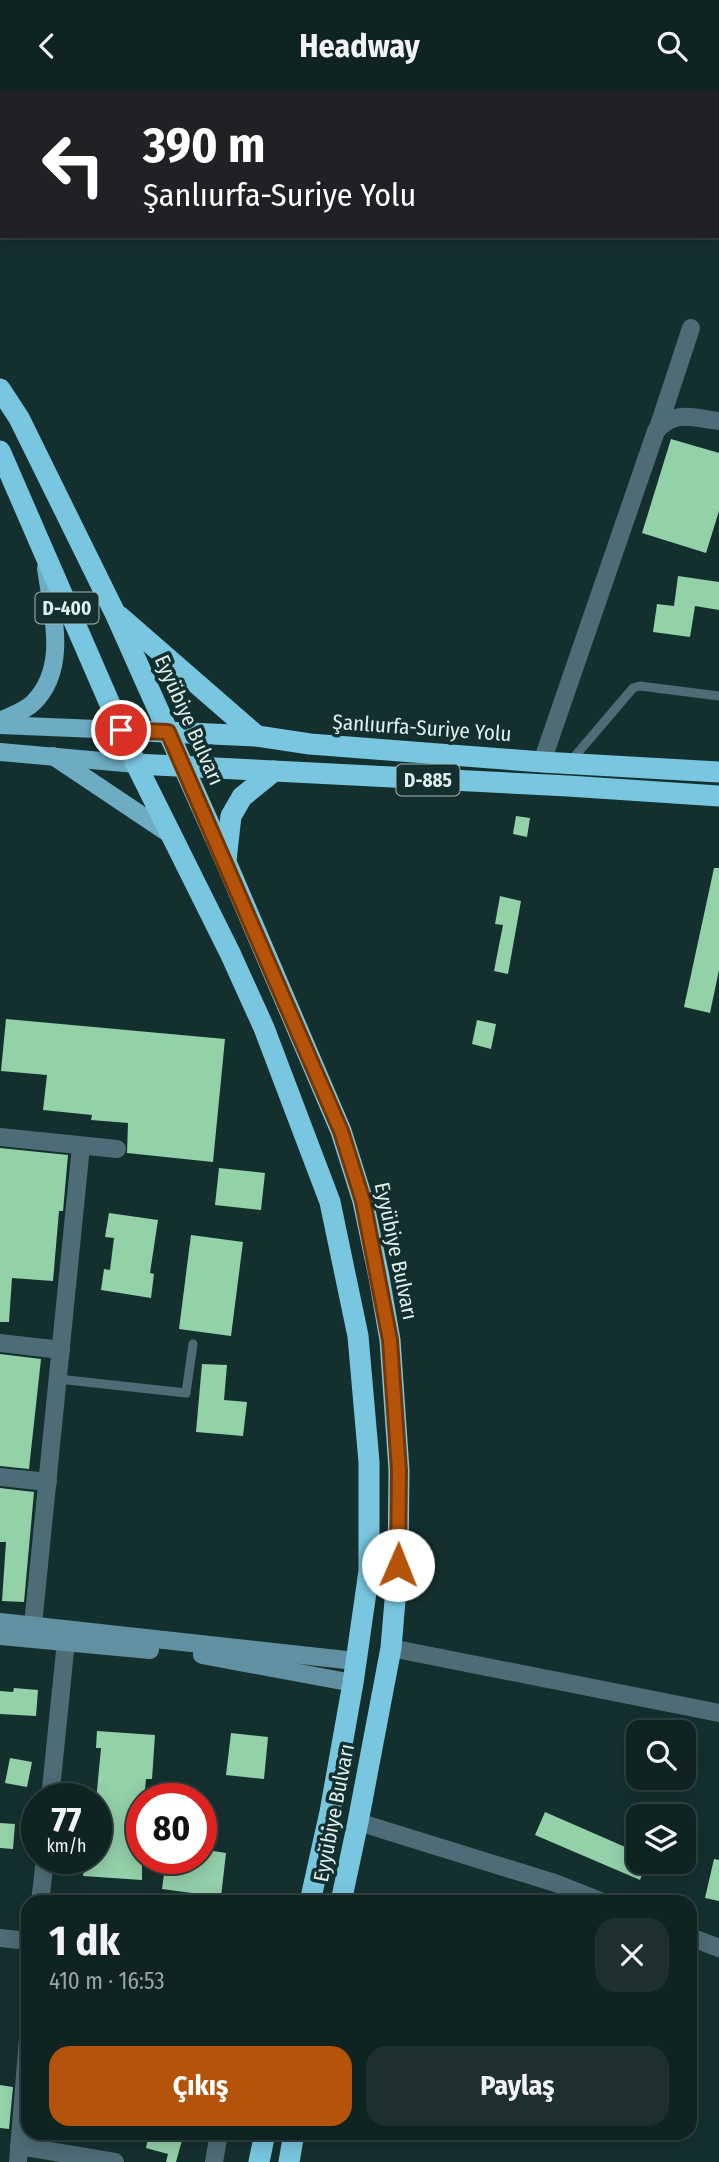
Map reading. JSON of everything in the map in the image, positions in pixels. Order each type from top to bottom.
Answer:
[{"type":"highway","name":"D-400","points":[[0,389],[19,418],[115,613]]},
{"type":"highway","name":"D-400","points":[[0,451],[136,764]]},
{"type":"highway","name":"Eyyübiye Bulvarı","points":[[115,613],[226,862],[341,1131],[363,1201],[379,1277],[390,1340],[399,1470],[398,1565],[391,1648],[342,1895]]},
{"type":"highway","points":[[115,613],[257,736]]},
{"type":"highway","name":"Şanlıurfa-Suriye Yolu","points":[[121,730],[257,736],[310,744],[542,762],[719,772]]},
{"type":"highway","name":"Eyyübiye Bulvarı","points":[[136,764],[230,953],[264,1028],[330,1202],[358,1336],[369,1462],[369,1571],[353,1683],[330,1812],[312,1895]]},
{"type":"highway","name":"D-885","points":[[136,764],[719,796]]},
{"type":"highway","points":[[226,862],[231,816],[242,797],[274,771]]},
{"type":"highway","points":[[259,2162],[263,2140]]},
{"type":"highway","points":[[289,2162],[293,2140]]},
{"type":"main road","points":[[0,723],[32,704],[52,678],[56,640],[43,548]]},
{"type":"main road","points":[[0,723],[121,730]]},
{"type":"main road","points":[[0,752],[136,764]]},
{"type":"main road","points":[[53,756],[171,835]]},
{"type":"main road","points":[[0,1622],[355,1661]]},
{"type":"main road","points":[[0,1636],[214,1656],[353,1683]]},
{"type":"street","points":[[542,762],[691,328]]},
{"type":"street","points":[[656,431],[670,418],[719,421]]},
{"type":"street","points":[[0,1137],[117,1149]]},
{"type":"street","points":[[33,1625],[81,1146]]},
{"type":"street","points":[[0,1343],[61,1350]]},
{"type":"street","points":[[0,1477],[47,1482]]},
{"type":"street","points":[[52,1783],[66,1641]]},
{"type":"street","points":[[391,1648],[719,1713]]},
{"type":"street","points":[[358,1822],[555,1883],[585,1895]]},
{"type":"street","points":[[41,1895],[43,1874]]},
{"type":"street","points":[[0,1938],[21,1940]]},
{"type":"street","points":[[697,1940],[719,1948]]},
{"type":"street","points":[[21,2119],[18,2154],[115,2162]]},
{"type":"street","points":[[214,2162],[218,2140]]},
{"type":"lane","points":[[570,762],[633,688],[640,686],[719,696]]},
{"type":"lane","points":[[58,1379],[186,1393],[193,1344]]},
{"type":"building","points":[[671,439],[719,453],[719,511],[706,553],[642,533]]},
{"type":"building","points":[[678,576],[719,582],[719,610],[695,606],[690,637],[653,632],[657,604],[674,606]]},
{"type":"building","points":[[516,816],[530,818],[527,837],[513,834]]},
{"type":"building","points":[[714,868],[719,868],[719,970],[710,1013],[684,1007]]},
{"type":"building","points":[[500,896],[521,901],[508,974],[494,971],[503,925],[495,924]]},
{"type":"building","points":[[6,1019],[225,1039],[213,1162],[127,1153],[128,1123],[91,1120],[92,1115],[43,1110],[47,1075],[1,1071]]},
{"type":"building","points":[[477,1020],[496,1024],[491,1049],[472,1044]]},
{"type":"building","points":[[0,1148],[68,1155],[63,1211],[59,1211],[53,1281],[12,1278],[9,1322],[0,1322]]},
{"type":"building","points":[[219,1168],[265,1173],[261,1210],[215,1205]]},
{"type":"building","points":[[109,1213],[158,1220],[150,1273],[154,1274],[151,1298],[101,1290],[104,1269],[110,1270],[114,1238],[105,1237]]},
{"type":"building","points":[[191,1235],[243,1242],[231,1336],[179,1329]]},
{"type":"building","points":[[0,1354],[41,1359],[29,1469],[0,1466]]},
{"type":"building","points":[[202,1364],[227,1365],[224,1400],[247,1402],[243,1436],[196,1432]]},
{"type":"building","points":[[0,1488],[34,1492],[24,1602],[2,1601],[6,1542],[0,1542]]},
{"type":"building","points":[[14,1688],[38,1690],[36,1716],[0,1714],[0,1691],[13,1692]]},
{"type":"building","points":[[97,1731],[155,1735],[152,1779],[146,1779],[146,1783],[126,1783],[126,1874],[142,1874],[142,1880],[83,1876],[112,1874],[112,1783],[98,1783],[101,1748],[96,1748]]},
{"type":"building","points":[[231,1733],[268,1737],[264,1779],[226,1775]]},
{"type":"building","points":[[10,1758],[32,1762],[28,1783],[21,1783],[21,1786],[5,1783]]},
{"type":"building","points":[[545,1812],[626,1847],[626,1874],[535,1835]]},
{"type":"building","points":[[0,1823],[15,1824],[13,1849],[0,1848]]},
{"type":"building","points":[[217,1852],[226,1853],[221,1895],[162,1889],[164,1874],[217,1874]]},
{"type":"building","points":[[714,1859],[719,1860],[719,1901],[705,1898]]},
{"type":"building","points":[[626,1874],[642,1874],[640,1880]]},
{"type":"building","points":[[0,2085],[13,2087],[9,2129],[0,2128]]},
{"type":"building","points":[[148,2140],[182,2140],[176,2162],[166,2162],[168,2154],[146,2148]]},
{"type":"route","points":[[121,730],[168,732],[341,1131],[363,1201],[390,1340],[399,1470],[398,1565]]}]
